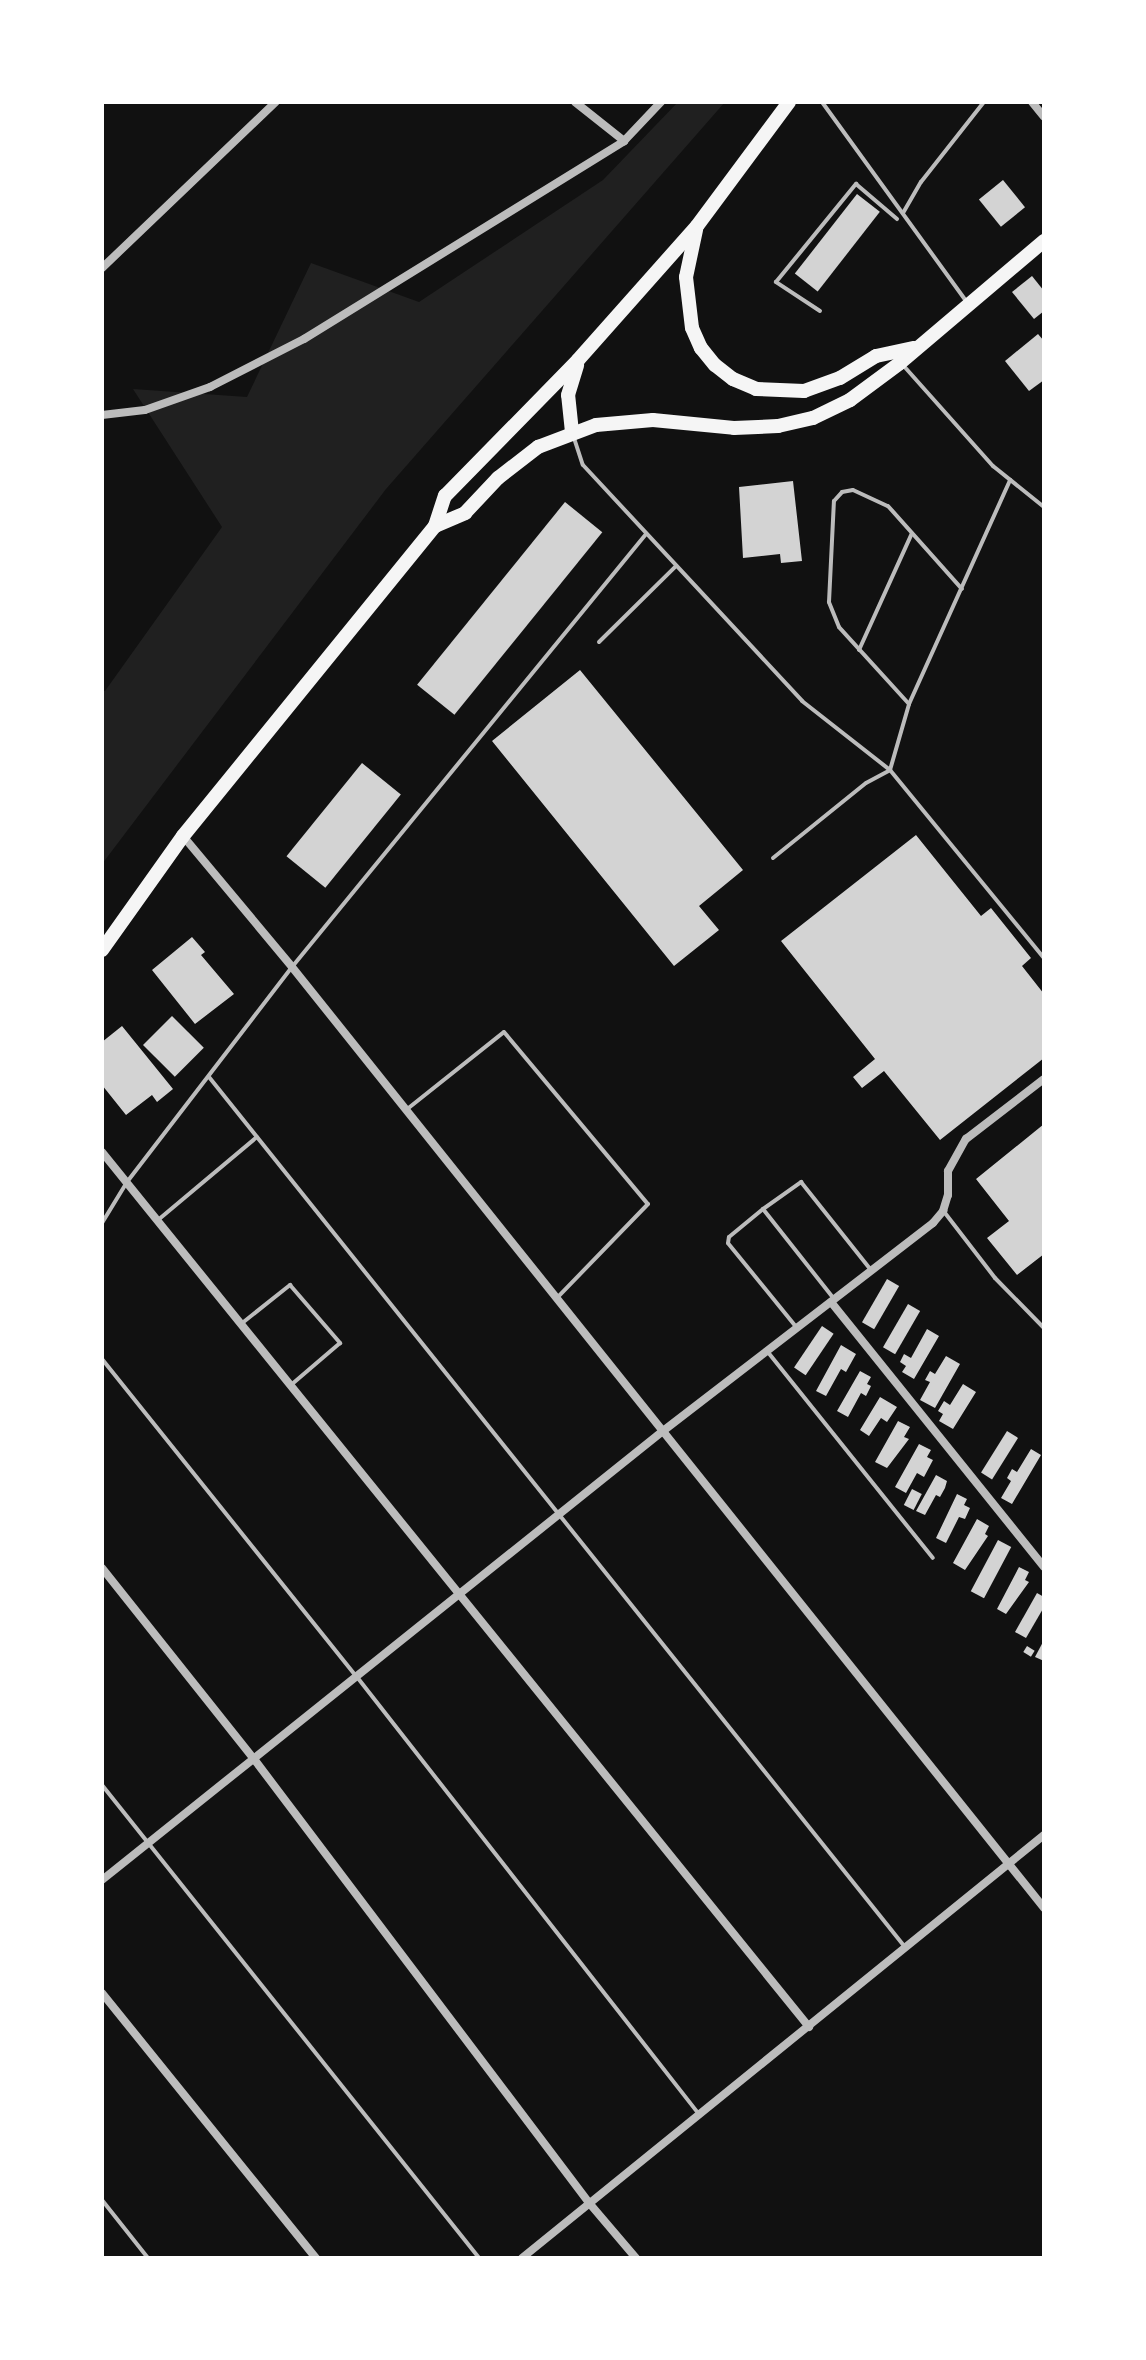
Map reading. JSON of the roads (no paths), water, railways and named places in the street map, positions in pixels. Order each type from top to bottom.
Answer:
[{"type":"main road","points":[[102,950],[183,836],[435,526],[445,496],[578,360],[697,226],[789,102]]},
{"type":"main road","points":[[697,226],[686,277],[692,328],[708,356],[733,379],[756,389],[804,391],[840,378],[876,356],[917,348]]},
{"type":"main road","points":[[435,526],[465,513],[498,478],[538,447],[572,432],[609,423],[653,420],[734,428],[778,426],[813,418],[850,400],[900,363],[1044,241]]},
{"type":"main road","points":[[572,432],[568,395],[578,360]]},
{"type":"street","points":[[102,268],[276,102]]},
{"type":"street","points":[[575,102],[624,141]]},
{"type":"street","points":[[102,415],[145,410],[210,387],[304,339],[624,141],[661,102]]},
{"type":"street","points":[[1032,102],[1044,117]]},
{"type":"street","points":[[183,836],[292,967],[1044,1908]]},
{"type":"street","points":[[102,1880],[943,1211],[948,1195],[948,1171],[966,1139],[1044,1079]]},
{"type":"street","points":[[102,1152],[809,2027]]},
{"type":"street","points":[[832,1300],[1044,1567]]},
{"type":"street","points":[[102,1568],[254,1759],[590,2204],[636,2258]]},
{"type":"street","points":[[522,2258],[907,1949],[1007,1861],[1044,1835]]},
{"type":"street","points":[[102,1993],[316,2258]]},
{"type":"lane","points":[[822,102],[968,305]]},
{"type":"lane","points":[[903,213],[921,182],[984,102]]},
{"type":"lane","points":[[820,311],[776,282],[856,184],[897,219]]},
{"type":"lane","points":[[900,363],[993,466],[1044,507]]},
{"type":"lane","points":[[572,432],[583,465],[802,701],[890,770],[1044,958]]},
{"type":"lane","points":[[773,858],[866,783],[890,770],[909,704],[1010,480]]},
{"type":"lane","points":[[909,704],[839,627],[829,602],[834,501],[842,492],[853,490],[888,506],[962,589]]},
{"type":"lane","points":[[859,650],[912,533]]},
{"type":"lane","points":[[102,1223],[127,1182],[292,967],[646,534]]},
{"type":"lane","points":[[599,642],[676,566]]},
{"type":"lane","points":[[406,1110],[504,1032],[648,1204],[556,1298]]},
{"type":"lane","points":[[209,1077],[907,1949]]},
{"type":"lane","points":[[158,1220],[257,1137]]},
{"type":"lane","points":[[797,1328],[728,1243],[729,1237],[763,1209],[801,1182],[871,1270]]},
{"type":"lane","points":[[763,1209],[832,1300]]},
{"type":"lane","points":[[943,1211],[995,1278],[1044,1328]]},
{"type":"lane","points":[[241,1324],[290,1285],[340,1343],[291,1385]]},
{"type":"lane","points":[[767,1351],[933,1558]]},
{"type":"lane","points":[[102,1359],[357,1677],[700,2115]]},
{"type":"lane","points":[[102,1785],[479,2258]]},
{"type":"lane","points":[[102,2200],[148,2258]]}]
